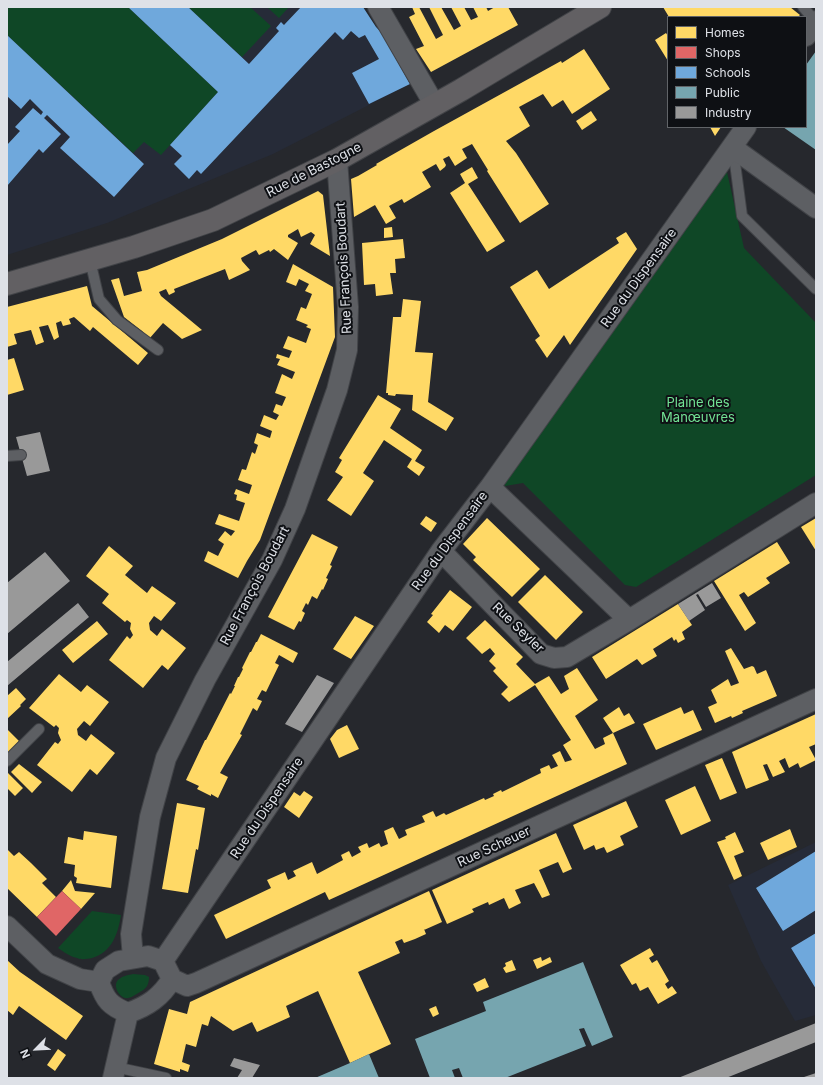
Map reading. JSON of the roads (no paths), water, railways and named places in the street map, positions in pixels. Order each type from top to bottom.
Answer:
[{"type":"main road","name":"Rue de Bastogne","points":[[7,284],[134,247],[213,220],[337,160],[467,86],[600,7]]},
{"type":"street","points":[[378,7],[434,104]]},
{"type":"street","points":[[807,34],[816,21]]},
{"type":"street","name":"Rue du Dispensaire","points":[[163,961],[441,551],[490,487],[733,148],[745,128]]},
{"type":"street","points":[[733,148],[816,208]]},
{"type":"street","name":"Rue François Boudart","points":[[133,958],[131,934],[149,824],[166,758],[205,680],[272,560],[294,509],[337,390],[347,350],[348,307],[337,160]]},
{"type":"street","points":[[490,487],[629,620]]},
{"type":"street","name":"Rue Seyler","points":[[441,551],[541,654],[554,658],[567,657],[816,503]]},
{"type":"street","name":"Rue Scheuer","points":[[172,979],[187,986],[196,983],[816,699]]},
{"type":"street","points":[[7,926],[46,964],[80,979],[99,982]]},
{"type":"street","points":[[148,956],[163,961],[172,979],[164,992],[142,1008],[128,1013],[114,1007],[103,994],[99,982],[105,970],[119,961],[148,956]]},
{"type":"street","points":[[114,1073],[128,1013]]},
{"type":"lane","points":[[804,7],[816,21]]},
{"type":"lane","points":[[733,148],[742,216],[816,289]]},
{"type":"lane","points":[[90,260],[99,299],[117,320],[158,350]]},
{"type":"lane","points":[[7,456],[21,454]]},
{"type":"lane","points":[[7,761],[39,728]]},
{"type":"lane","points":[[114,1073],[166,1078]]},
{"type":"park label","name":"Plaine des Manœuvres","points":[[698,410]]}]
